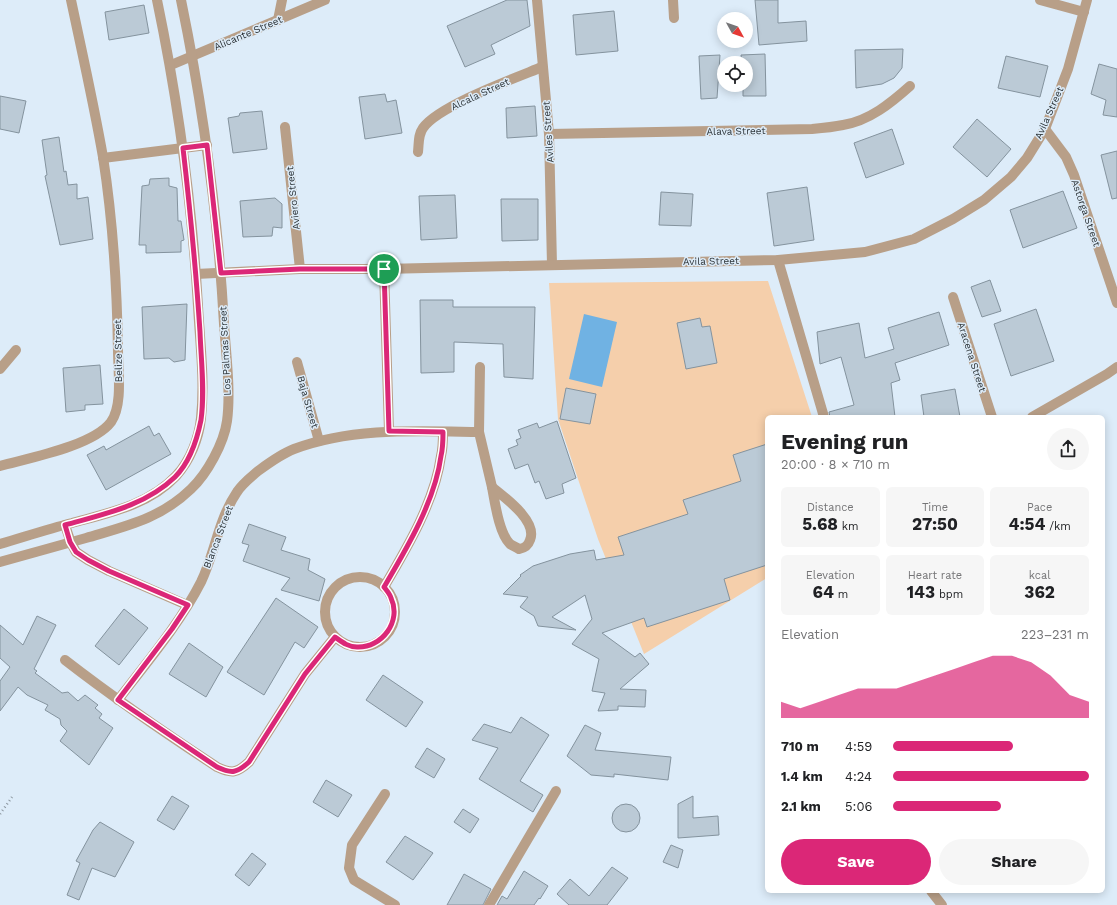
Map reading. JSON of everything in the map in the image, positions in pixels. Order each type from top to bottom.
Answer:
[{"type":"street","name":"Belize Street","points":[[0,466],[75,445],[97,435],[111,422],[118,406],[119,383],[117,292],[111,224],[103,158],[71,0]]},
{"type":"street","points":[[0,544],[116,510],[140,501],[160,489],[176,476],[189,458],[196,440],[201,419],[202,370],[196,274],[183,148],[171,65],[157,0]]},
{"type":"street","name":"Los Palmas Street","points":[[0,562],[123,527],[152,517],[174,504],[192,488],[208,468],[219,445],[227,421],[228,395],[221,273],[207,145],[181,0]]},
{"type":"street","points":[[278,20],[282,0]]},
{"type":"street","name":"Alicante Street","points":[[171,65],[325,0]]},
{"type":"street","name":"Aviles Street","points":[[537,0],[549,134],[552,265]]},
{"type":"street","points":[[673,0],[674,18]]},
{"type":"street","points":[[1040,0],[1084,12]]},
{"type":"street","name":"Avila Street","points":[[196,274],[300,269],[384,269],[778,260],[865,252],[914,239],[953,219],[984,200],[1011,177],[1027,158],[1044,129],[1068,69],[1087,0]]},
{"type":"street","name":"Alcala Street","points":[[418,152],[419,136],[429,121],[454,105],[542,67]]},
{"type":"street","name":"Alava Street","points":[[549,134],[812,129],[845,125],[865,118],[890,104],[910,86]]},
{"type":"street","name":"Aviero Street","points":[[286,128],[300,269]]},
{"type":"street","name":"Astorga Street","points":[[1044,129],[1066,157],[1074,175],[1117,303]]},
{"type":"street","points":[[103,158],[207,145]]},
{"type":"street","points":[[778,260],[823,415]]},
{"type":"street","points":[[384,269],[389,431]]},
{"type":"street","name":"Aracena Street","points":[[953,297],[991,415]]},
{"type":"street","points":[[0,369],[16,350]]},
{"type":"street","name":"Baja Street","points":[[297,362],[319,441]]},
{"type":"street","points":[[480,367],[479,432],[492,488],[501,526],[510,544],[519,549],[525,548],[530,543],[532,536],[528,525],[520,512],[509,500],[492,488]]},
{"type":"street","points":[[1035,415],[1117,367]]},
{"type":"street","name":"Blanca Street","points":[[118,700],[172,629],[188,605],[201,580],[226,510],[238,491],[271,461],[293,449],[319,441],[355,435],[389,431],[479,432]]},
{"type":"street","points":[[384,587],[414,535],[426,508],[441,457],[443,432]]},
{"type":"street","points":[[65,525],[70,542],[76,552],[109,571],[188,605]]},
{"type":"street","points":[[366,577],[376,581],[384,587],[391,597],[395,609],[393,621],[388,632],[380,641],[368,646],[356,647],[344,644],[335,637],[328,628],[325,617],[325,606],[328,596],[335,587],[344,581],[366,577]]},
{"type":"street","points":[[65,660],[118,700],[217,767],[225,771],[234,772],[249,762],[305,674],[335,637]]},
{"type":"street","points":[[488,905],[556,791]]},
{"type":"street","points":[[385,794],[352,845],[349,868],[354,880],[395,905]]},
{"type":"street","points":[[933,893],[942,905]]},
{"type":"path","points":[[0,814],[12,797]]},
{"type":"shaded area","points":[[768,281],[811,415],[765,415],[765,579],[644,654],[598,539],[558,419],[549,283]]},
{"type":"water","points":[[584,314],[617,322],[602,387],[569,379]]},
{"type":"building","points":[[507,0],[527,0],[530,26],[491,45],[495,54],[465,67],[447,26]]},
{"type":"building","points":[[755,0],[778,0],[778,23],[806,21],[807,41],[759,45]]},
{"type":"building","points":[[144,5],[149,33],[109,40],[105,12]]},
{"type":"building","points":[[614,11],[618,51],[576,55],[573,15]]},
{"type":"building","points":[[903,49],[902,68],[894,78],[882,84],[856,88],[855,50]]},
{"type":"building","points":[[765,54],[766,96],[743,96],[743,92],[753,92],[753,56],[741,55]]},
{"type":"building","points":[[720,55],[717,56],[717,98],[701,99],[699,56]]},
{"type":"building","points":[[1006,56],[1048,66],[1040,97],[998,88]]},
{"type":"building","points":[[1099,64],[1117,69],[1117,117],[1103,115],[1106,100],[1091,94]]},
{"type":"building","points":[[385,94],[387,102],[396,100],[402,133],[365,139],[359,97]]},
{"type":"building","points":[[0,96],[26,101],[19,133],[0,129]]},
{"type":"building","points":[[535,106],[537,136],[507,138],[506,108]]},
{"type":"building","points":[[262,111],[267,149],[233,153],[228,118],[239,116],[240,113]]},
{"type":"building","points":[[977,119],[1011,149],[987,177],[953,147]]},
{"type":"building","points":[[892,129],[904,164],[866,178],[854,143]]},
{"type":"building","points":[[59,137],[64,172],[66,171],[68,185],[77,184],[77,199],[88,197],[93,239],[60,245],[45,176],[47,175],[42,140]]},
{"type":"building","points":[[1117,151],[1117,198],[1112,199],[1101,155]]},
{"type":"building","points":[[169,178],[169,186],[177,188],[178,221],[181,221],[184,240],[181,241],[181,252],[146,253],[146,245],[139,245],[142,186],[149,185],[150,179]]},
{"type":"building","points":[[807,187],[814,240],[774,246],[767,193]]},
{"type":"building","points":[[1063,191],[1077,228],[1023,248],[1010,210]]},
{"type":"building","points":[[661,192],[693,194],[691,226],[659,225]]},
{"type":"building","points":[[455,195],[457,238],[421,240],[419,196]]},
{"type":"building","points":[[275,198],[282,204],[282,228],[273,227],[272,236],[243,237],[240,201]]},
{"type":"building","points":[[501,199],[538,199],[538,240],[502,241]]},
{"type":"building","points":[[990,280],[1001,311],[982,317],[971,287]]},
{"type":"building","points":[[420,300],[453,300],[453,307],[535,307],[533,379],[504,377],[503,344],[454,342],[454,372],[421,373]]},
{"type":"building","points":[[187,304],[185,360],[174,362],[169,358],[144,359],[142,307]]},
{"type":"building","points":[[1036,309],[1054,361],[1011,376],[994,324]]},
{"type":"building","points":[[939,312],[949,345],[895,363],[900,380],[891,383],[895,415],[830,415],[829,412],[854,405],[841,357],[820,364],[817,332],[859,323],[865,358],[894,349],[888,328]]},
{"type":"building","points":[[700,318],[702,327],[710,326],[717,363],[686,369],[677,323]]},
{"type":"building","points":[[100,365],[103,404],[85,405],[85,410],[66,412],[63,368]]},
{"type":"building","points":[[566,388],[596,394],[590,424],[560,419]]},
{"type":"building","points":[[955,389],[960,415],[924,415],[921,395]]},
{"type":"building","points":[[557,421],[576,478],[562,484],[564,493],[546,499],[539,481],[535,483],[528,464],[515,469],[508,449],[518,445],[516,440],[521,438],[518,430],[537,423],[539,428]]},
{"type":"building","points":[[149,426],[154,436],[159,433],[171,454],[106,490],[87,455],[104,446],[106,450]]},
{"type":"building","points":[[765,445],[765,566],[724,579],[730,600],[647,627],[644,618],[602,633],[635,657],[640,653],[649,664],[620,689],[646,690],[645,707],[618,706],[618,710],[598,711],[605,693],[592,691],[599,659],[572,644],[592,619],[585,595],[552,617],[576,630],[538,626],[534,616],[520,607],[528,597],[503,594],[521,576],[520,575],[533,566],[570,554],[594,550],[596,560],[624,555],[618,537],[688,514],[683,500],[741,481],[733,455]]},
{"type":"building","points":[[249,524],[286,537],[281,550],[310,559],[308,570],[325,579],[319,601],[281,590],[290,578],[243,561],[249,545],[242,543]]},
{"type":"building","points":[[276,598],[318,627],[304,648],[295,642],[264,695],[227,672]]},
{"type":"building","points":[[124,609],[148,628],[119,665],[95,646]]},
{"type":"building","points":[[37,616],[56,625],[34,669],[37,671],[35,673],[62,693],[68,692],[78,701],[85,695],[98,705],[95,708],[102,714],[99,718],[113,728],[89,765],[60,741],[67,731],[61,725],[60,719],[45,710],[48,705],[27,695],[18,687],[0,711],[0,681],[10,667],[0,658],[0,625],[23,645]]},
{"type":"building","points":[[189,643],[223,667],[206,697],[169,674]]},
{"type":"building","points":[[383,675],[423,702],[406,727],[366,700]]},
{"type":"building","points":[[521,717],[549,735],[520,781],[543,795],[533,812],[479,779],[498,748],[472,740],[484,724],[511,733]]},
{"type":"building","points":[[585,725],[601,733],[595,750],[671,757],[668,780],[614,774],[614,777],[591,775],[567,756]]},
{"type":"building","points":[[427,748],[445,759],[434,778],[415,767]]},
{"type":"building","points":[[326,780],[352,795],[338,817],[313,802]]},
{"type":"building","points":[[172,796],[189,806],[174,830],[157,820]]},
{"type":"building","points":[[693,796],[693,818],[718,816],[719,835],[678,838],[678,804]]},
{"type":"building","points":[[626,804],[632,805],[636,808],[639,812],[639,824],[636,828],[632,831],[626,832],[620,831],[616,828],[613,824],[612,818],[613,812],[616,808],[620,805]]},
{"type":"building","points":[[463,809],[479,819],[470,833],[454,822]]},
{"type":"building","points":[[100,822],[134,842],[115,877],[92,868],[79,900],[67,895],[80,863],[76,861],[93,830]]},
{"type":"building","points":[[405,836],[433,853],[413,880],[386,862]]},
{"type":"building","points":[[671,845],[683,850],[678,868],[663,862]]},
{"type":"building","points":[[252,853],[266,864],[249,886],[235,875]]},
{"type":"building","points":[[612,867],[628,878],[607,905],[569,905],[557,894],[570,879],[589,896]]},
{"type":"building","points":[[524,871],[548,886],[540,899],[539,898],[534,905],[497,905],[502,896],[507,899]]},
{"type":"building","points":[[464,874],[491,889],[483,905],[447,905]]},
{"type":"route","points":[[207,145],[221,273],[300,269],[384,269],[389,431],[443,432],[441,457],[426,508],[414,535],[384,587],[391,597],[395,609],[393,621],[388,632],[380,641],[368,646],[356,647],[344,644],[335,637],[305,674],[249,762],[234,772],[225,771],[164,733],[118,700],[172,629],[188,605],[109,571],[88,560],[76,552],[70,542],[65,525],[116,510],[140,501],[160,489],[176,476],[189,458],[196,440],[201,419],[202,370],[191,213],[183,148],[207,145]]}]
